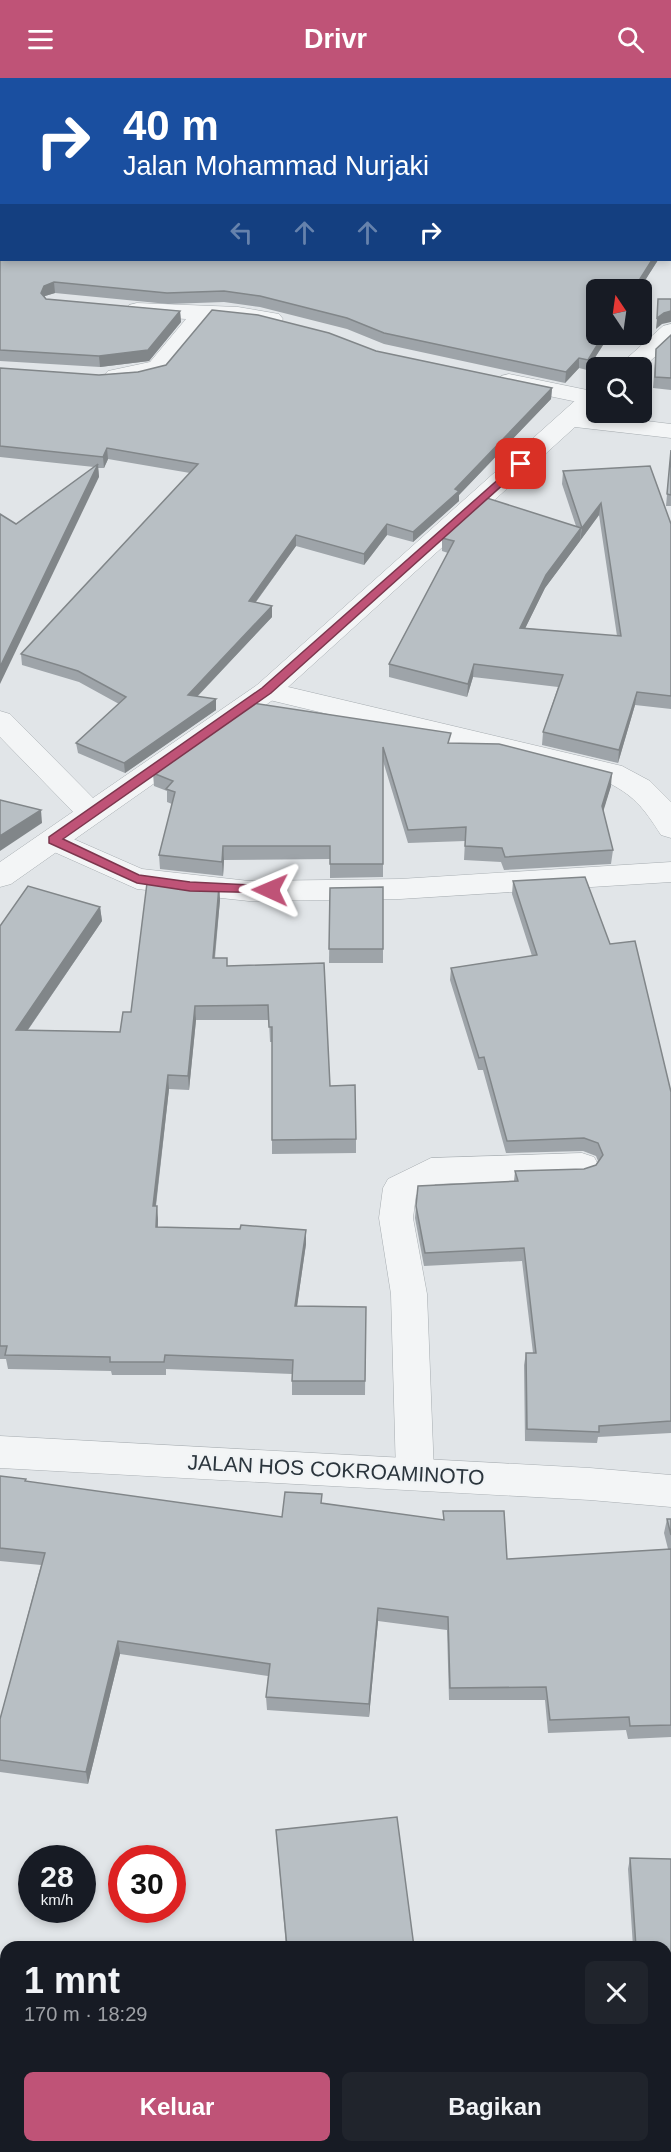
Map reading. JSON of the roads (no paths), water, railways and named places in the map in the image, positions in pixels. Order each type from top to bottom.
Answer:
[{"type":"street","points":[[114,308],[251,315],[294,325]]},
{"type":"street","points":[[90,375],[115,376],[158,368],[204,312]]},
{"type":"street","points":[[641,357],[671,331]]},
{"type":"street","points":[[488,377],[586,394]]},
{"type":"street","points":[[0,877],[267,691],[586,405]]},
{"type":"street","points":[[572,419],[671,431]]},
{"type":"street","points":[[267,691],[612,773],[634,782],[648,792],[666,816],[671,828]]},
{"type":"street","points":[[0,720],[91,813]]},
{"type":"street","points":[[53,840],[137,879],[249,891],[400,889],[671,872]]},
{"type":"street","points":[[415,1474],[409,1294],[396,1218],[400,1188],[431,1171],[582,1166]]},
{"type":"street","name":"JALAN HOS COKROAMINOTO","points":[[0,1452],[415,1474],[671,1491]]}]
